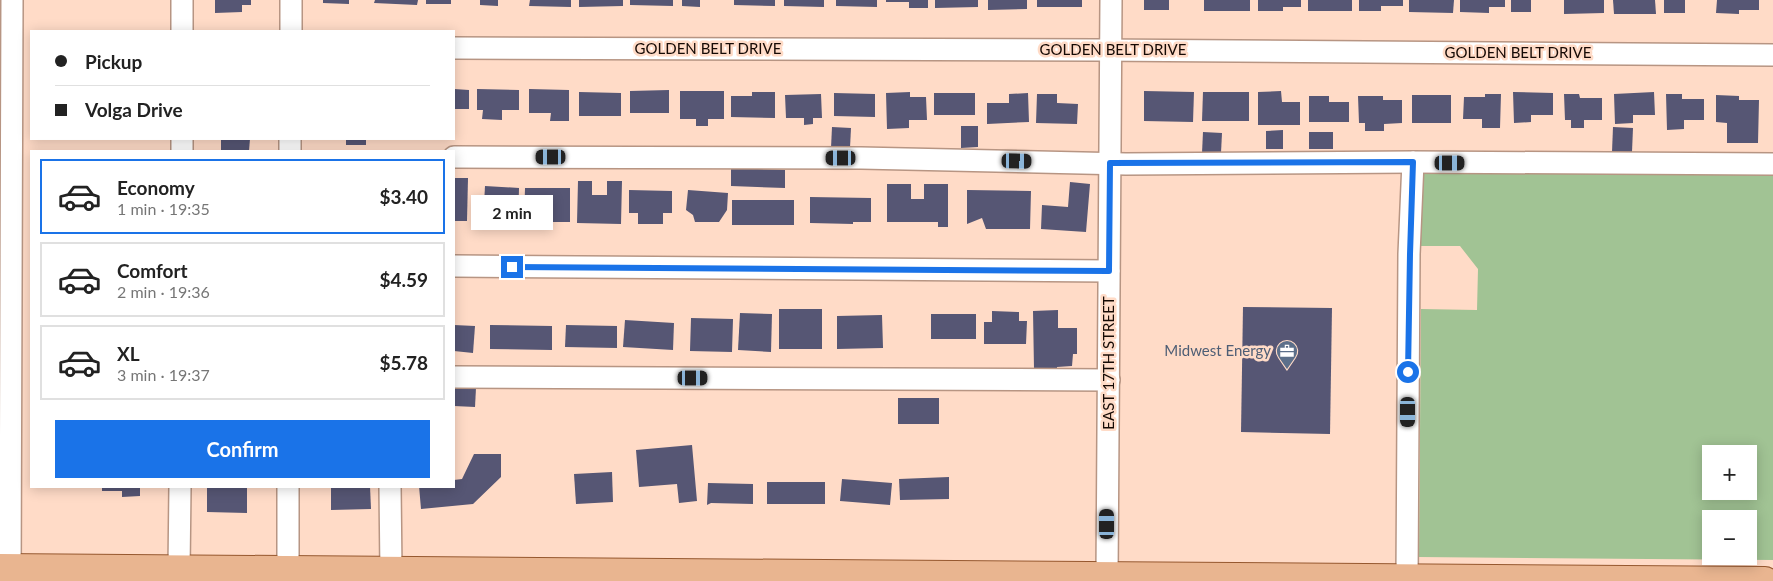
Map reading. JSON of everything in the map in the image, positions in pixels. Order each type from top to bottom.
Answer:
[{"type":"main road","points":[[7,573],[185,574],[391,571],[697,577],[1107,576],[1311,580],[1765,581]]},
{"type":"street","points":[[7,573],[12,0]]},
{"type":"street","points":[[182,0],[182,30]]},
{"type":"street","points":[[291,30],[292,0]]},
{"type":"street","name":"EAST 17TH STREET","points":[[1107,576],[1111,0]]},
{"type":"street","name":"GOLDEN BELT DRIVE","points":[[455,48],[1111,50],[1773,56]]},
{"type":"street","points":[[455,157],[861,158],[1110,163],[1773,164]]},
{"type":"street","points":[[1413,162],[1410,254],[1423,580]]},
{"type":"street","points":[[455,266],[1109,271]]},
{"type":"street","points":[[455,376],[1109,380]]},
{"type":"street","points":[[180,488],[185,574]]},
{"type":"street","points":[[288,488],[288,571]]},
{"type":"street","points":[[390,488],[391,571]]},
{"type":"green space","points":[[1421,169],[1773,173],[1773,560],[1757,560],[1757,510],[1702,510],[1702,559],[1419,557],[1421,309],[1477,310],[1478,269],[1460,246],[1420,246]]},
{"type":"building","points":[[215,0],[251,0],[251,5],[242,5],[242,12],[215,13]]},
{"type":"building","points":[[323,0],[349,0],[349,4],[323,3]]},
{"type":"building","points":[[375,0],[418,0],[417,5],[374,3]]},
{"type":"building","points":[[426,0],[451,0],[451,4],[426,4]]},
{"type":"building","points":[[480,0],[498,0],[498,6],[480,5]]},
{"type":"building","points":[[530,0],[571,0],[571,7],[529,6]]},
{"type":"building","points":[[579,0],[623,0],[623,6],[579,7]]},
{"type":"building","points":[[630,0],[673,0],[673,6],[630,5]]},
{"type":"building","points":[[682,0],[700,0],[700,7],[682,6]]},
{"type":"building","points":[[734,0],[775,0],[775,6],[734,5]]},
{"type":"building","points":[[784,0],[824,0],[824,7],[784,6]]},
{"type":"building","points":[[836,0],[877,0],[877,7],[836,6]]},
{"type":"building","points":[[886,0],[928,0],[928,8],[909,8],[909,2],[886,2]]},
{"type":"building","points":[[935,0],[978,0],[978,7],[935,8]]},
{"type":"building","points":[[988,0],[1027,0],[1027,9],[988,10]]},
{"type":"building","points":[[1037,0],[1082,0],[1082,7],[1037,7]]},
{"type":"building","points":[[1144,0],[1169,0],[1169,10],[1144,10]]},
{"type":"building","points":[[1204,0],[1250,0],[1250,11],[1204,11]]},
{"type":"building","points":[[1258,0],[1301,0],[1301,7],[1283,7],[1283,11],[1258,11]]},
{"type":"building","points":[[1308,0],[1352,0],[1352,11],[1308,11]]},
{"type":"building","points":[[1359,0],[1403,0],[1403,6],[1381,6],[1381,11],[1359,11]]},
{"type":"building","points":[[1409,0],[1454,0],[1453,13],[1409,12]]},
{"type":"building","points":[[1460,0],[1505,0],[1505,7],[1489,7],[1489,13],[1460,12]]},
{"type":"building","points":[[1511,0],[1531,0],[1531,12],[1511,12]]},
{"type":"building","points":[[1564,0],[1604,0],[1604,13],[1564,14]]},
{"type":"building","points":[[1613,0],[1655,0],[1656,14],[1614,14]]},
{"type":"building","points":[[1664,0],[1685,0],[1685,13],[1664,13]]},
{"type":"building","points":[[1717,0],[1759,0],[1759,10],[1739,10],[1739,14],[1716,13]]},
{"type":"building","points":[[455,89],[469,90],[469,109],[455,109]]},
{"type":"building","points":[[477,89],[519,90],[519,110],[502,110],[502,120],[482,119],[483,110],[477,110]]},
{"type":"building","points":[[529,89],[569,90],[569,121],[550,121],[551,113],[529,113]]},
{"type":"building","points":[[669,90],[669,113],[630,113],[630,91]]},
{"type":"building","points":[[680,91],[724,91],[724,119],[708,119],[708,126],[696,126],[696,119],[680,119]]},
{"type":"building","points":[[1144,91],[1194,92],[1193,122],[1144,121]]},
{"type":"building","points":[[1281,91],[1282,102],[1300,102],[1300,125],[1258,125],[1258,92]]},
{"type":"building","points":[[579,92],[621,93],[621,116],[579,116]]},
{"type":"building","points":[[752,92],[775,92],[775,118],[731,117],[731,96],[752,96]]},
{"type":"building","points":[[910,92],[910,97],[926,97],[927,120],[909,120],[909,128],[887,129],[886,93]]},
{"type":"building","points":[[1203,92],[1249,92],[1249,121],[1202,121]]},
{"type":"building","points":[[1513,92],[1553,93],[1553,115],[1531,115],[1531,122],[1514,123]]},
{"type":"building","points":[[1654,92],[1655,115],[1633,115],[1633,123],[1615,124],[1614,94]]},
{"type":"building","points":[[834,93],[875,94],[875,117],[834,116]]},
{"type":"building","points":[[934,93],[975,93],[975,115],[934,115]]},
{"type":"building","points":[[1028,93],[1029,122],[987,124],[987,103],[1009,103],[1009,94]]},
{"type":"building","points":[[821,94],[822,118],[813,118],[813,124],[804,125],[804,118],[786,118],[785,95]]},
{"type":"building","points":[[1037,94],[1057,94],[1057,103],[1078,104],[1077,124],[1036,123]]},
{"type":"building","points":[[1485,94],[1501,94],[1500,128],[1482,128],[1482,119],[1463,119],[1464,97],[1485,97]]},
{"type":"building","points":[[1564,94],[1579,94],[1580,98],[1602,98],[1602,120],[1584,120],[1584,128],[1571,128],[1571,120],[1565,120]]},
{"type":"building","points":[[1666,94],[1682,94],[1682,99],[1704,99],[1704,120],[1684,120],[1684,129],[1667,130]]},
{"type":"building","points":[[1412,95],[1451,95],[1451,123],[1412,123]]},
{"type":"building","points":[[1716,95],[1739,96],[1739,100],[1759,100],[1758,143],[1727,143],[1727,123],[1716,122]]},
{"type":"building","points":[[1309,96],[1329,96],[1329,102],[1349,102],[1349,122],[1309,122]]},
{"type":"building","points":[[1358,96],[1383,96],[1383,100],[1402,100],[1402,123],[1384,124],[1384,131],[1365,131],[1365,123],[1359,123]]},
{"type":"building","points":[[961,126],[978,126],[978,147],[961,148]]},
{"type":"building","points":[[832,127],[851,128],[850,148],[831,148]]},
{"type":"building","points":[[1613,127],[1633,128],[1632,152],[1612,152]]},
{"type":"building","points":[[1283,130],[1283,149],[1266,149],[1266,131]]},
{"type":"building","points":[[1203,132],[1222,133],[1221,153],[1202,153]]},
{"type":"building","points":[[1309,132],[1333,132],[1333,149],[1309,149]]},
{"type":"building","points":[[221,140],[250,140],[249,150],[221,150]]},
{"type":"building","points":[[346,140],[366,140],[366,145],[346,145]]},
{"type":"building","points":[[731,168],[785,170],[785,188],[731,186]]},
{"type":"building","points":[[455,178],[468,178],[467,221],[455,221]]},
{"type":"building","points":[[578,181],[592,181],[592,195],[607,195],[607,181],[622,181],[621,224],[577,223]]},
{"type":"building","points":[[1070,182],[1090,184],[1086,232],[1041,229],[1042,205],[1068,207]]},
{"type":"building","points":[[887,184],[911,184],[911,199],[924,199],[924,184],[948,184],[948,227],[938,227],[938,222],[887,222]]},
{"type":"building","points":[[485,186],[519,188],[518,225],[483,223]]},
{"type":"building","points":[[525,188],[570,188],[570,222],[524,222]]},
{"type":"building","points":[[629,190],[672,191],[672,213],[663,213],[663,224],[638,224],[638,213],[629,213]]},
{"type":"building","points":[[688,190],[728,193],[727,210],[719,222],[695,222],[693,215],[686,210]]},
{"type":"building","points":[[967,190],[1031,191],[1030,229],[986,229],[982,218],[967,224]]},
{"type":"building","points":[[810,197],[871,198],[871,222],[853,222],[853,224],[810,223]]},
{"type":"building","points":[[732,200],[794,200],[794,225],[732,225]]},
{"type":"building","name":"Midwest Energy","points":[[1243,307],[1332,308],[1330,434],[1241,432]]},
{"type":"building","points":[[779,309],[822,309],[822,349],[779,349]]},
{"type":"building","points":[[1058,310],[1058,328],[1077,328],[1077,354],[1073,354],[1072,366],[1057,367],[1057,369],[1034,369],[1033,311]]},
{"type":"building","points":[[992,311],[1019,312],[1019,321],[1027,321],[1026,344],[984,344],[984,322],[992,322]]},
{"type":"building","points":[[740,313],[772,314],[771,352],[738,350]]},
{"type":"building","points":[[931,314],[976,314],[976,339],[931,339]]},
{"type":"building","points":[[882,315],[883,348],[837,349],[837,316]]},
{"type":"building","points":[[691,318],[733,319],[732,352],[690,351]]},
{"type":"building","points":[[625,320],[674,323],[673,350],[623,347]]},
{"type":"building","points":[[455,325],[475,326],[473,353],[455,351]]},
{"type":"building","points":[[490,325],[552,326],[552,350],[490,349]]},
{"type":"building","points":[[566,325],[617,326],[617,348],[565,347]]},
{"type":"building","points":[[455,388],[476,388],[475,407],[455,406]]},
{"type":"building","points":[[898,398],[939,398],[939,424],[898,424]]},
{"type":"building","points":[[692,445],[697,501],[679,503],[677,484],[639,487],[636,450]]},
{"type":"building","points":[[474,454],[501,454],[501,477],[473,504],[421,509],[419,488],[455,488],[455,480],[462,479]]},
{"type":"building","points":[[612,472],[613,502],[576,504],[574,474]]},
{"type":"building","points":[[949,477],[949,499],[900,500],[899,479]]},
{"type":"building","points":[[842,479],[892,483],[890,505],[840,501]]},
{"type":"building","points":[[767,482],[825,482],[825,504],[767,504]]},
{"type":"building","points":[[708,483],[753,484],[753,504],[711,503],[707,505]]},
{"type":"building","points":[[102,488],[140,488],[140,496],[122,497],[122,491],[102,491]]},
{"type":"building","points":[[207,488],[247,488],[247,513],[207,512]]},
{"type":"building","points":[[331,488],[370,488],[371,509],[331,510]]},
{"type":"place","name":"Midwest Energy","points":[[1287,370]]},
{"type":"route","points":[[512,267],[1109,271],[1110,163],[1413,162],[1408,372]]}]
